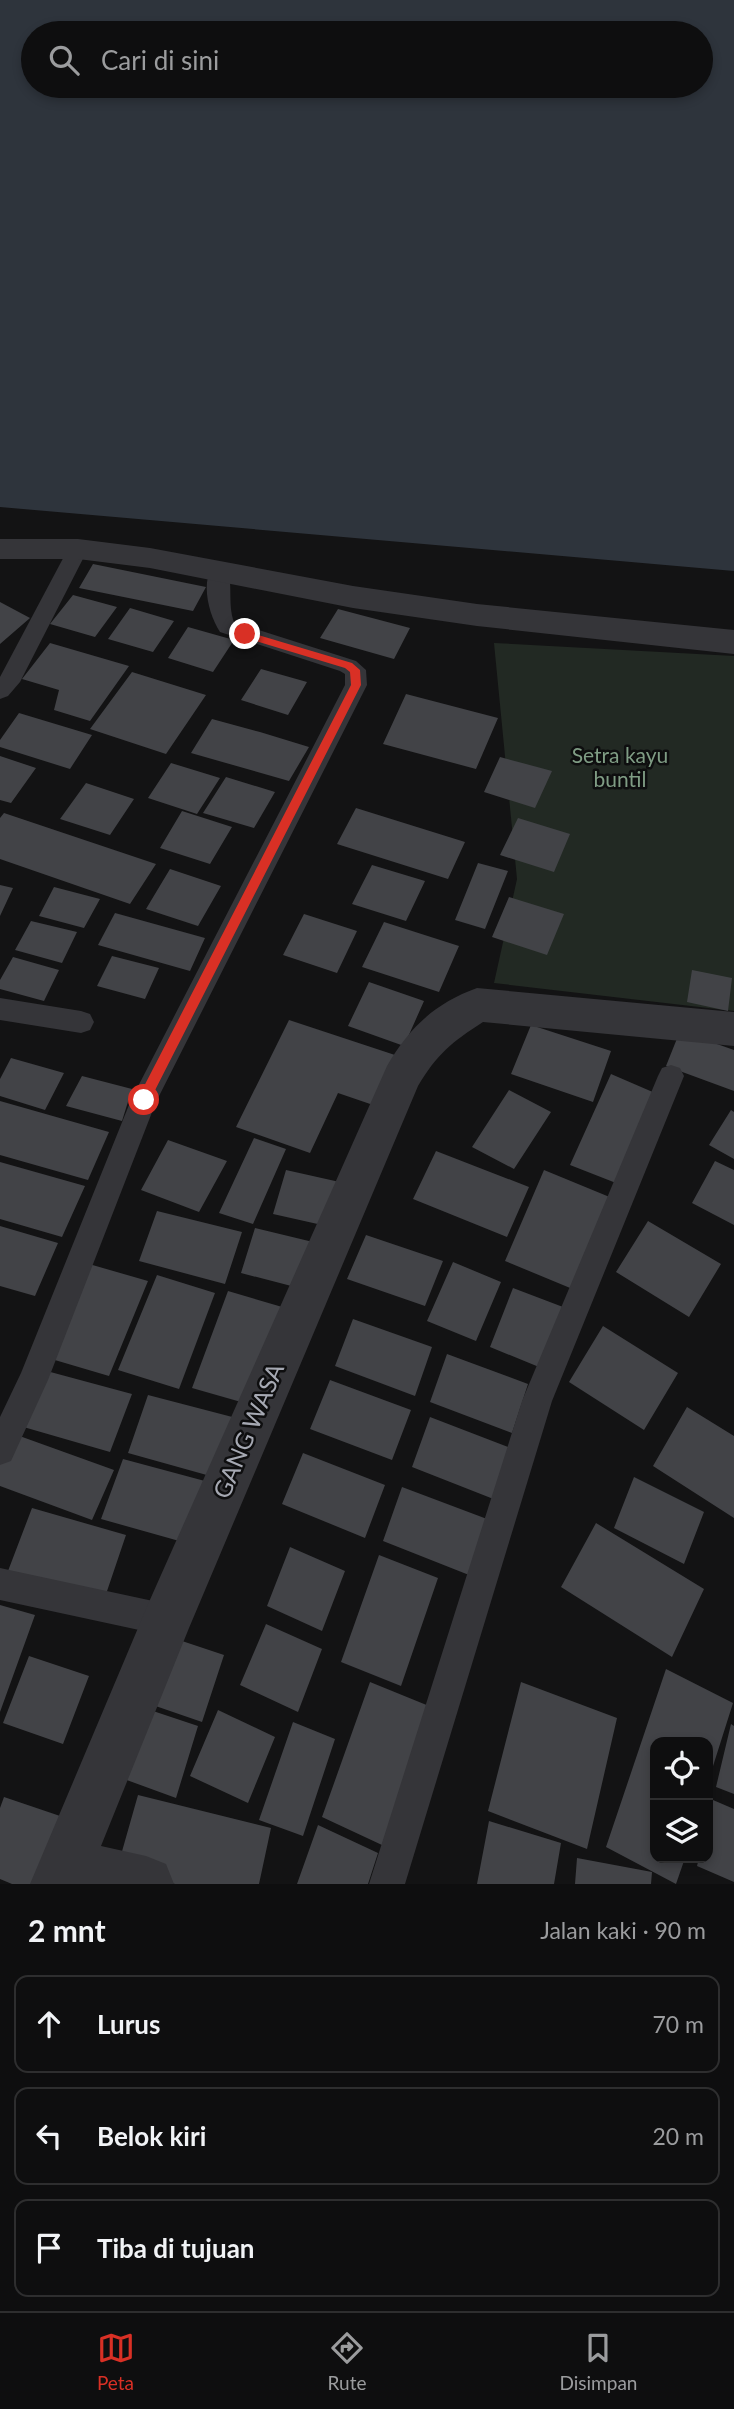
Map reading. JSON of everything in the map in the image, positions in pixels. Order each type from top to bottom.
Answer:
[{"type":"street","points":[[0,549],[78,549],[219,571],[353,597],[477,615],[734,642]]},
{"type":"street","name":"GANG WASA","points":[[62,1874],[167,1620],[401,1078],[419,1048],[438,1030],[477,1005],[734,1029]]},
{"type":"street","points":[[62,1874],[146,1884]]},
{"type":"lane","points":[[0,691],[12,677],[78,549]]},
{"type":"lane","points":[[0,1450],[33,1380],[144,1100],[356,685],[355,670],[348,666],[227,627],[223,623],[218,597],[219,571]]},
{"type":"lane","points":[[0,1009],[81,1022]]},
{"type":"lane","points":[[387,1884],[537,1401],[671,1076]]},
{"type":"lane","points":[[0,1584],[167,1620]]},
{"type":"green space","name":"Setra kayu buntil","points":[[494,643],[734,656],[734,1011],[494,983],[517,879]]},
{"type":"shaded area","points":[[0,0],[734,0],[734,571],[0,507]]},
{"type":"building","points":[[93,564],[206,587],[193,611],[79,588]]},
{"type":"building","points":[[73,595],[117,607],[95,637],[50,624]]},
{"type":"building","points":[[0,602],[30,618],[0,644]]},
{"type":"building","points":[[130,608],[174,621],[153,652],[108,639]]},
{"type":"building","points":[[338,609],[410,628],[394,659],[320,638]]},
{"type":"building","points":[[188,627],[234,640],[213,672],[168,658]]},
{"type":"building","points":[[50,643],[129,666],[90,721],[54,710],[59,690],[22,679]]},
{"type":"building","points":[[261,669],[307,682],[288,715],[241,700]]},
{"type":"building","points":[[132,672],[206,695],[166,754],[90,729]]},
{"type":"building","points":[[406,694],[498,718],[476,769],[383,744]]},
{"type":"building","points":[[19,713],[92,735],[70,769],[0,747],[0,740]]},
{"type":"building","points":[[212,719],[309,747],[289,781],[191,753]]},
{"type":"building","points":[[0,756],[36,768],[11,803],[0,800]]},
{"type":"building","points":[[500,757],[552,771],[535,808],[484,792]]},
{"type":"building","points":[[171,763],[220,778],[197,814],[148,798]]},
{"type":"building","points":[[226,777],[275,792],[254,828],[203,813]]},
{"type":"building","points":[[86,783],[134,799],[110,835],[60,819]]},
{"type":"building","points":[[356,808],[465,842],[448,879],[337,844]]},
{"type":"building","points":[[182,811],[232,827],[210,864],[160,848]]},
{"type":"building","points":[[4,813],[156,864],[130,904],[0,859],[0,818]]},
{"type":"building","points":[[518,818],[570,834],[554,872],[500,855]]},
{"type":"building","points":[[478,863],[508,871],[485,929],[455,920]]},
{"type":"building","points":[[372,865],[425,881],[406,921],[352,904]]},
{"type":"building","points":[[170,869],[221,886],[198,926],[146,909]]},
{"type":"building","points":[[0,885],[13,888],[0,916]]},
{"type":"building","points":[[54,887],[100,899],[84,928],[39,916]]},
{"type":"building","points":[[509,897],[564,914],[547,955],[492,937]]},
{"type":"building","points":[[115,913],[205,938],[190,971],[98,945]]},
{"type":"building","points":[[304,914],[357,931],[337,973],[283,955]]},
{"type":"building","points":[[31,921],[77,932],[62,963],[15,950]]},
{"type":"building","points":[[384,922],[459,946],[439,992],[362,967]]},
{"type":"building","points":[[112,956],[159,968],[145,999],[97,986]]},
{"type":"building","points":[[13,957],[59,970],[44,1001],[0,989],[0,980]]},
{"type":"building","points":[[692,970],[732,978],[728,1011],[687,1002]]},
{"type":"building","points":[[369,982],[424,1001],[404,1046],[348,1026]]},
{"type":"building","points":[[289,1020],[401,1057],[379,1107],[338,1093],[310,1153],[236,1127]]},
{"type":"building","points":[[531,1025],[611,1051],[593,1102],[511,1074]]},
{"type":"building","points":[[680,1031],[734,1050],[734,1091],[666,1066]]},
{"type":"building","points":[[11,1058],[64,1073],[45,1110],[0,1096],[0,1079]]},
{"type":"building","points":[[611,1074],[655,1093],[616,1183],[570,1165]]},
{"type":"building","points":[[82,1076],[132,1089],[122,1121],[66,1106]]},
{"type":"building","points":[[509,1090],[551,1112],[514,1169],[472,1147]]},
{"type":"building","points":[[0,1101],[109,1132],[88,1180],[0,1155]]},
{"type":"building","points":[[731,1110],[734,1112],[734,1159],[709,1145]]},
{"type":"building","points":[[254,1138],[286,1149],[253,1224],[219,1213]]},
{"type":"building","points":[[168,1140],[227,1161],[199,1212],[141,1190]]},
{"type":"building","points":[[436,1151],[529,1187],[507,1237],[413,1199]]},
{"type":"building","points":[[715,1161],[734,1170],[734,1225],[692,1203]]},
{"type":"building","points":[[0,1162],[85,1186],[62,1237],[0,1219]]},
{"type":"building","points":[[286,1170],[344,1183],[331,1227],[273,1214]]},
{"type":"building","points":[[544,1170],[612,1198],[575,1290],[505,1261]]},
{"type":"building","points":[[157,1211],[242,1232],[225,1284],[139,1261]]},
{"type":"building","points":[[648,1221],[721,1264],[689,1317],[616,1272]]},
{"type":"building","points":[[0,1226],[58,1243],[35,1296],[0,1286]]},
{"type":"building","points":[[255,1228],[313,1242],[299,1288],[241,1273]]},
{"type":"building","points":[[366,1235],[443,1261],[425,1306],[347,1279]]},
{"type":"building","points":[[453,1262],[501,1282],[476,1341],[427,1321]]},
{"type":"building","points":[[89,1264],[148,1281],[109,1376],[48,1358]]},
{"type":"building","points":[[157,1275],[215,1293],[179,1389],[118,1370]]},
{"type":"building","points":[[513,1288],[563,1307],[539,1367],[490,1347]]},
{"type":"building","points":[[228,1291],[289,1309],[255,1406],[192,1388]]},
{"type":"building","points":[[353,1319],[432,1347],[415,1396],[335,1366]]},
{"type":"building","points":[[603,1326],[678,1373],[644,1430],[569,1382]]},
{"type":"building","points":[[447,1354],[528,1384],[512,1433],[430,1402]]},
{"type":"building","points":[[43,1370],[132,1394],[110,1452],[20,1426]]},
{"type":"building","points":[[330,1380],[411,1410],[392,1460],[310,1429]]},
{"type":"building","points":[[148,1395],[240,1419],[221,1479],[128,1453]]},
{"type":"building","points":[[687,1407],[734,1436],[734,1518],[653,1466]]},
{"type":"building","points":[[430,1417],[513,1449],[496,1500],[412,1467]]},
{"type":"building","points":[[14,1434],[114,1470],[92,1520],[0,1486],[0,1462]]},
{"type":"building","points":[[303,1453],[385,1485],[365,1538],[282,1504]]},
{"type":"building","points":[[123,1459],[216,1484],[197,1546],[101,1519]]},
{"type":"building","points":[[634,1477],[704,1512],[684,1564],[614,1528]]},
{"type":"building","points":[[402,1487],[487,1519],[469,1575],[383,1541]]},
{"type":"building","points":[[32,1508],[126,1535],[104,1600],[8,1571]]},
{"type":"building","points":[[596,1523],[704,1589],[672,1657],[561,1587]]},
{"type":"building","points":[[290,1547],[345,1571],[322,1631],[267,1606]]},
{"type":"building","points":[[379,1555],[438,1578],[401,1686],[341,1662]]},
{"type":"building","points":[[0,1605],[35,1615],[0,1712]]},
{"type":"building","points":[[266,1624],[322,1649],[298,1712],[240,1685]]},
{"type":"building","points":[[164,1635],[224,1655],[202,1722],[141,1701]]},
{"type":"building","points":[[29,1656],[89,1676],[63,1744],[3,1723]]},
{"type":"building","points":[[666,1669],[733,1703],[713,1766],[713,1737],[650,1737],[650,1863],[683,1863],[676,1884],[606,1847]]},
{"type":"building","points":[[370,1682],[429,1706],[382,1845],[322,1817]]},
{"type":"building","points":[[521,1682],[617,1718],[587,1849],[488,1811]]},
{"type":"building","points":[[138,1706],[198,1726],[176,1798],[113,1775]]},
{"type":"building","points":[[218,1710],[275,1737],[248,1803],[190,1776]]},
{"type":"building","points":[[293,1722],[335,1739],[303,1836],[259,1820]]},
{"type":"building","points":[[731,1724],[734,1726],[734,1794],[716,1787]]},
{"type":"building","points":[[138,1795],[271,1828],[259,1884],[175,1884],[117,1869]]},
{"type":"building","points":[[4,1797],[66,1818],[43,1884],[12,1884],[0,1879],[0,1808]]},
{"type":"building","points":[[713,1800],[734,1809],[734,1882],[697,1866],[698,1863],[713,1863]]},
{"type":"building","points":[[489,1821],[561,1843],[554,1884],[477,1884]]},
{"type":"building","points":[[318,1825],[378,1853],[368,1884],[297,1884]]},
{"type":"building","points":[[577,1858],[652,1872],[651,1884],[575,1884]]},
{"type":"route","points":[[144,1100],[356,685],[355,670],[348,666],[245,634]]}]
